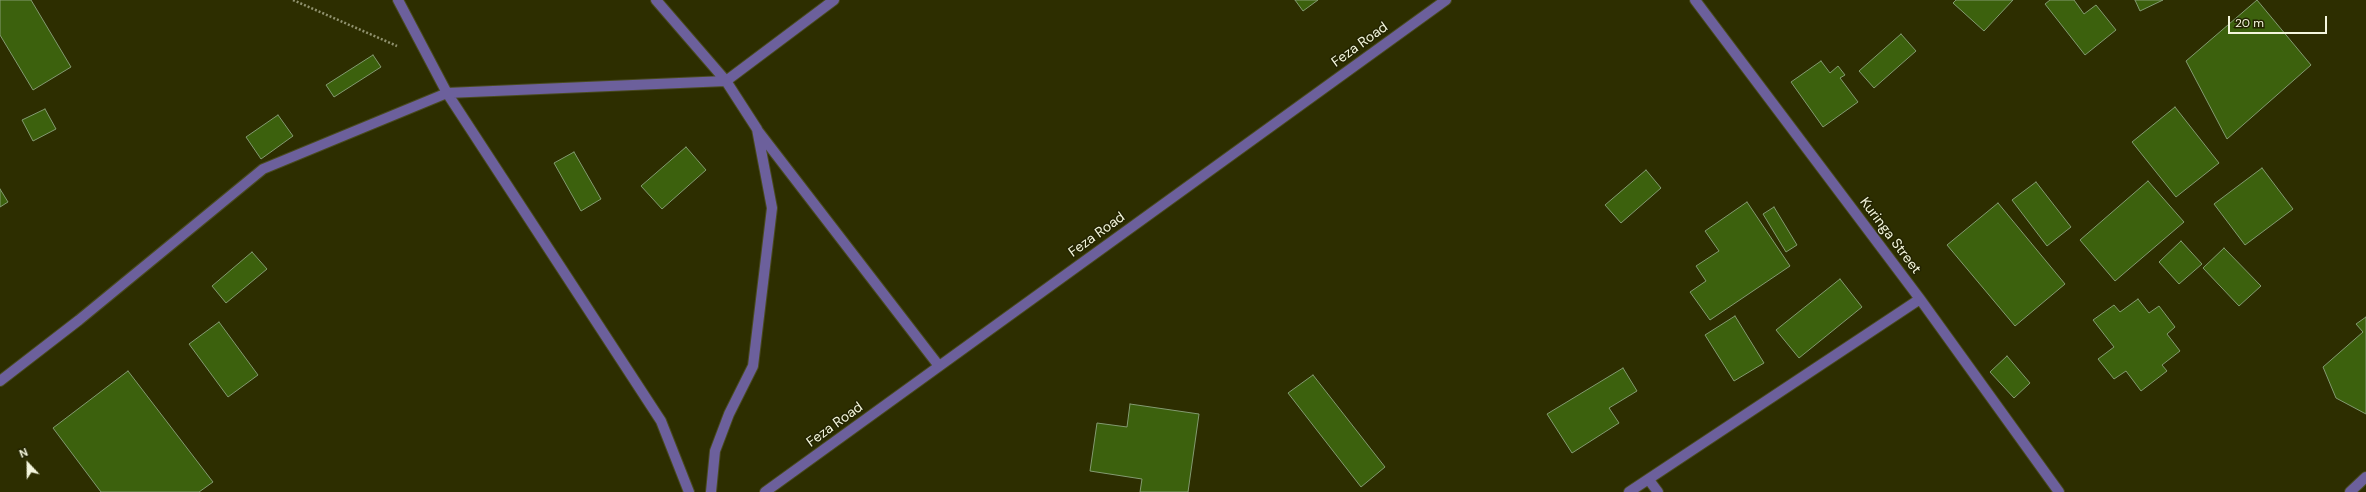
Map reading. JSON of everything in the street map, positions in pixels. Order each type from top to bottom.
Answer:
[{"type":"street","points":[[398,0],[447,93],[662,421],[689,492]]},
{"type":"street","points":[[656,0],[726,82],[757,129],[939,366]]},
{"type":"street","points":[[0,381],[79,320],[263,169],[447,93],[726,82],[834,0]]},
{"type":"street","name":"Feza Road","points":[[766,492],[1446,0]]},
{"type":"street","name":"Kuringa Street","points":[[1695,0],[1920,299],[2059,492]]},
{"type":"street","points":[[711,492],[715,451],[729,414],[753,366],[754,359],[772,208],[757,129]]},
{"type":"street","points":[[1629,492],[1920,299]]},
{"type":"street","points":[[2350,492],[2366,477]]},
{"type":"street","points":[[1649,480],[1658,492]]},
{"type":"path","points":[[293,0],[429,61]]},
{"type":"building","points":[[0,0],[31,0],[71,67],[33,90],[0,35]]},
{"type":"building","points":[[1295,0],[1318,0],[1303,11]]},
{"type":"building","points":[[1956,0],[2013,0],[1984,31],[1953,3]]},
{"type":"building","points":[[2050,0],[2074,0],[2084,14],[2096,5],[2116,30],[2085,55],[2045,4]]},
{"type":"building","points":[[2135,0],[2163,0],[2140,11]]},
{"type":"building","points":[[2257,0],[2311,65],[2227,139],[2186,61]]},
{"type":"building","points":[[1901,34],[1916,51],[1874,88],[1859,71]]},
{"type":"building","points":[[373,55],[381,67],[334,97],[326,85]]},
{"type":"building","points":[[1821,61],[1830,73],[1838,66],[1845,75],[1840,78],[1858,102],[1823,127],[1791,82]]},
{"type":"building","points":[[2175,107],[2219,163],[2176,197],[2132,142]]},
{"type":"building","points":[[45,109],[56,129],[33,141],[22,120]]},
{"type":"building","points":[[278,115],[293,136],[261,159],[246,137]]},
{"type":"building","points":[[686,147],[706,170],[662,209],[641,186]]},
{"type":"building","points":[[574,152],[601,199],[581,211],[554,163]]},
{"type":"building","points":[[2262,168],[2293,209],[2245,245],[2214,204]]},
{"type":"building","points":[[1646,170],[1661,188],[1621,223],[1605,205]]},
{"type":"building","points":[[2148,181],[2184,222],[2115,281],[2080,240]]},
{"type":"building","points":[[2036,182],[2071,227],[2047,246],[2012,200]]},
{"type":"building","points":[[0,189],[8,202],[0,207]]},
{"type":"building","points":[[1747,202],[1790,266],[1710,320],[1690,292],[1706,281],[1696,266],[1719,251],[1705,231]]},
{"type":"building","points":[[1998,203],[2065,284],[2015,326],[1947,245]]},
{"type":"building","points":[[1774,207],[1797,245],[1786,252],[1763,214]]},
{"type":"building","points":[[2181,241],[2202,264],[2179,284],[2159,262]]},
{"type":"building","points":[[2224,248],[2261,286],[2239,306],[2203,268]]},
{"type":"building","points":[[252,252],[267,269],[226,303],[212,286]]},
{"type":"building","points":[[1840,279],[1862,307],[1799,358],[1776,330]]},
{"type":"building","points":[[2138,299],[2149,313],[2159,306],[2175,327],[2167,334],[2180,351],[2162,365],[2167,371],[2141,391],[2126,371],[2114,379],[2098,359],[2114,347],[2093,320],[2114,305],[2120,312]]},
{"type":"building","points":[[1735,316],[1764,363],[1734,381],[1705,335]]},
{"type":"building","points":[[2366,317],[2366,414],[2336,398],[2323,367],[2363,332],[2356,324]]},
{"type":"building","points":[[219,322],[258,375],[228,397],[189,344]]},
{"type":"building","points":[[2007,356],[2030,383],[2014,398],[1990,372]]},
{"type":"building","points":[[1623,368],[1637,391],[1609,408],[1619,423],[1572,453],[1547,414]]},
{"type":"building","points":[[128,371],[213,482],[199,492],[101,492],[53,428]]},
{"type":"building","points":[[1313,375],[1385,467],[1361,487],[1288,393]]},
{"type":"building","points":[[1130,404],[1199,414],[1188,492],[1140,492],[1142,479],[1090,471],[1097,423],[1127,427]]}]
